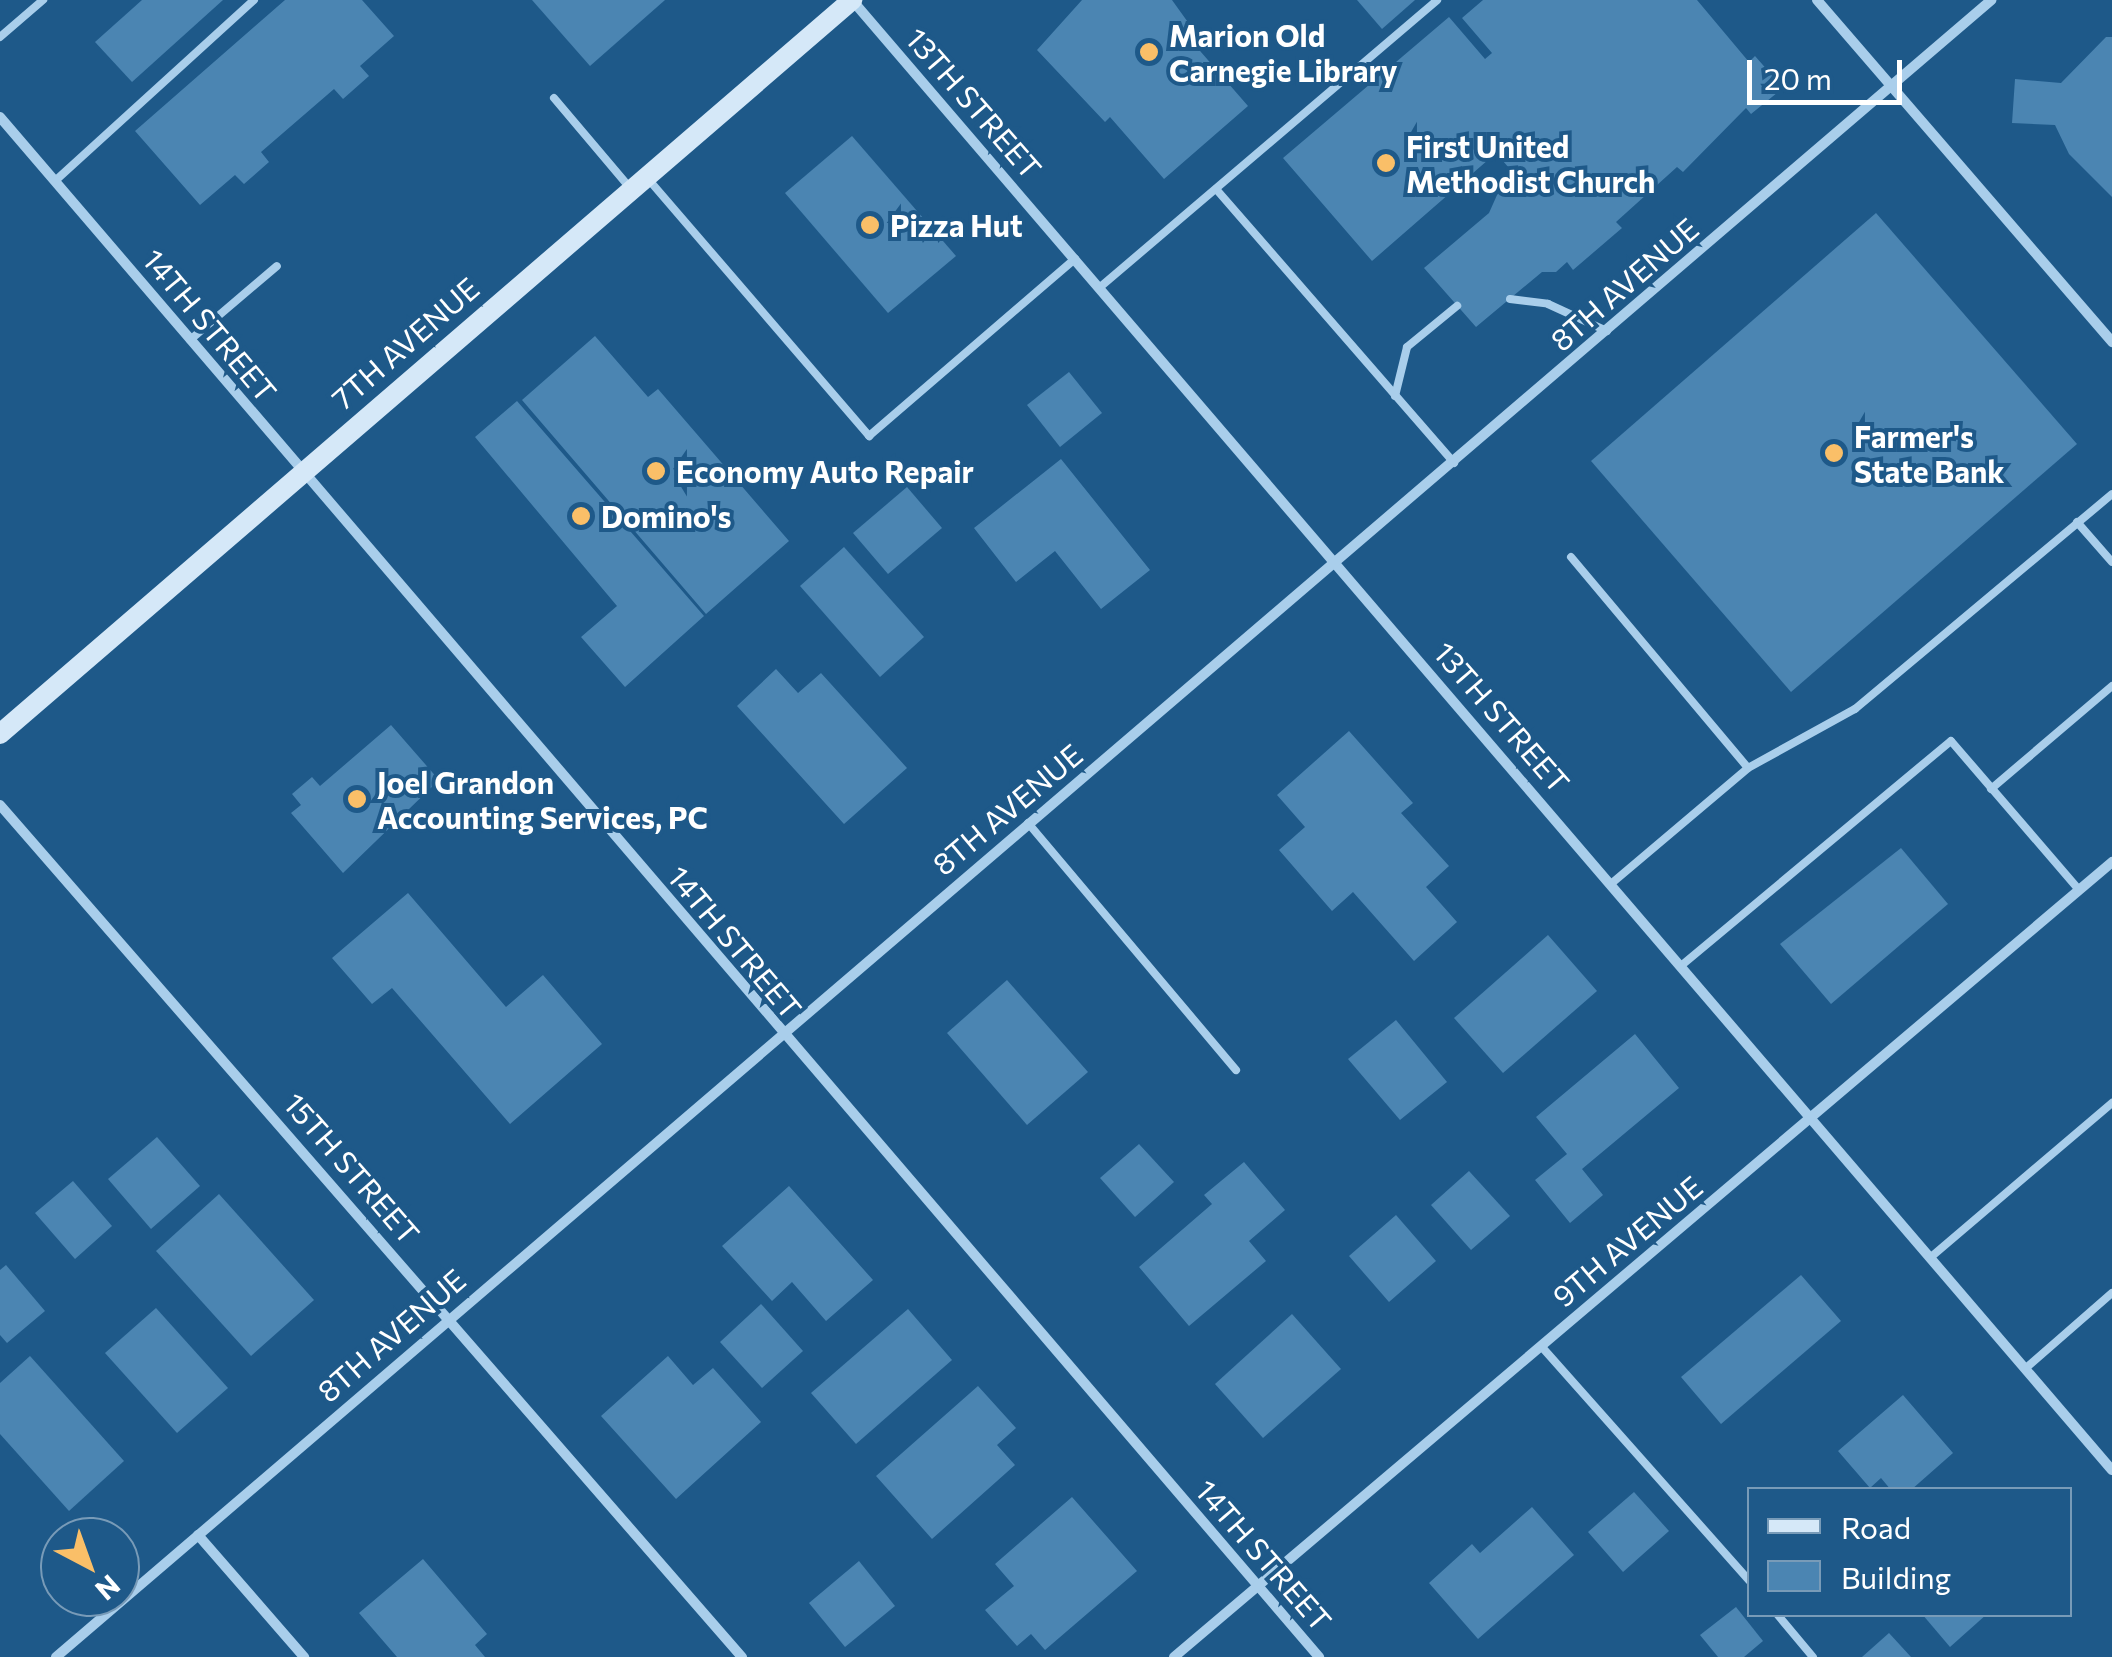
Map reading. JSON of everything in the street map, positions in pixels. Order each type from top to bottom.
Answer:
[{"type":"main road","name":"7TH AVENUE","points":[[0,734],[852,0]]},
{"type":"street","name":"13TH STREET","points":[[852,0],[2112,1470]]},
{"type":"street","points":[[1816,0],[2112,342]]},
{"type":"street","name":"8TH AVENUE","points":[[56,1657],[779,1033],[1337,564],[1991,0]]},
{"type":"street","name":"14TH STREET","points":[[0,118],[779,1033],[1320,1657]]},
{"type":"street","name":"15TH STREET","points":[[0,804],[742,1657]]},
{"type":"street","name":"9TH AVENUE","points":[[1174,1657],[2112,862]]},
{"type":"street","points":[[198,1534],[304,1657]]},
{"type":"lane","points":[[0,37],[43,0]]},
{"type":"lane","points":[[55,181],[254,0]]},
{"type":"lane","points":[[1099,288],[1437,0]]},
{"type":"lane","points":[[554,98],[638,183],[869,436],[1074,260]]},
{"type":"lane","points":[[1216,189],[1454,463]]},
{"type":"lane","points":[[190,340],[277,266]]},
{"type":"lane","points":[[1510,299],[1548,304],[1606,332]]},
{"type":"lane","points":[[1395,396],[1408,347],[1457,306]]},
{"type":"lane","points":[[1612,883],[1748,768],[1855,709],[2112,494]]},
{"type":"lane","points":[[2078,522],[2112,562]]},
{"type":"lane","points":[[1571,557],[1748,768]]},
{"type":"lane","points":[[1992,789],[2112,686]]},
{"type":"lane","points":[[1682,966],[1951,741],[2079,890]]},
{"type":"lane","points":[[1028,823],[1236,1070]]},
{"type":"lane","points":[[1931,1256],[2112,1103]]},
{"type":"lane","points":[[2026,1368],[2112,1293]]},
{"type":"lane","points":[[1542,1346],[1747,1578]]},
{"type":"lane","points":[[1780,1617],[1813,1657]]},
{"type":"building","points":[[142,0],[223,0],[132,82],[95,42]]},
{"type":"building","points":[[285,0],[362,0],[394,36],[360,66],[369,76],[343,99],[334,89],[261,152],[269,162],[244,184],[235,175],[200,205],[135,131]]},
{"type":"building","points":[[532,0],[665,0],[590,66]]},
{"type":"building","points":[[1082,0],[1172,0],[1200,39],[1194,44],[1248,106],[1164,179],[1110,117],[1105,122],[1037,50]]},
{"type":"building","points":[[1357,0],[1415,0],[1382,29]]},
{"type":"building","name":"First United Methodist Church","points":[[1483,0],[1697,0],[1749,62],[1755,56],[1783,88],[1751,114],[1746,108],[1683,172],[1677,167],[1616,222],[1622,228],[1573,270],[1567,262],[1556,272],[1542,272],[1476,327],[1424,268],[1489,213],[1509,168],[1496,153],[1372,261],[1283,158],[1449,17],[1485,59],[1492,53],[1462,18]]},
{"type":"building","points":[[2106,37],[2112,37],[2112,197],[2069,154],[2055,125],[2012,123],[2015,79],[2061,83]]},
{"type":"building","name":"Pizza Hut","points":[[852,136],[956,256],[888,313],[785,193]]},
{"type":"building","name":"Farmer's State Bank","points":[[1876,213],[2077,444],[1791,692],[1591,461]]},
{"type":"building","name":"Economy Auto Repair","points":[[595,336],[648,397],[658,389],[789,541],[706,614],[522,400]]},
{"type":"building","points":[[1069,372],[1102,413],[1060,447],[1027,405]]},
{"type":"building","points":[[517,401],[704,616],[625,687],[581,637],[617,606],[475,437]]},
{"type":"building","points":[[1061,459],[1150,570],[1101,609],[1055,551],[1016,582],[974,528]]},
{"type":"building","points":[[907,487],[942,528],[888,574],[853,533]]},
{"type":"building","points":[[844,547],[924,637],[880,677],[800,586]]},
{"type":"building","points":[[776,669],[798,693],[821,673],[907,768],[844,824],[737,706]]},
{"type":"building","name":"Joel Grandon Accounting Services, PC","points":[[391,725],[439,780],[343,873],[291,813],[301,805],[292,794],[312,777],[320,786]]},
{"type":"building","points":[[1349,731],[1413,803],[1401,813],[1449,866],[1426,887],[1457,922],[1414,961],[1353,892],[1332,911],[1279,850],[1305,827],[1277,795]]},
{"type":"building","points":[[1901,848],[1948,904],[1831,1004],[1780,944]]},
{"type":"building","points":[[408,893],[506,1007],[543,975],[602,1044],[510,1124],[392,988],[372,1004],[332,958]]},
{"type":"building","points":[[1548,935],[1597,991],[1503,1073],[1454,1018]]},
{"type":"building","points":[[1007,980],[1088,1072],[1027,1125],[947,1033]]},
{"type":"building","points":[[1396,1020],[1447,1082],[1400,1120],[1348,1059]]},
{"type":"building","points":[[1635,1034],[1679,1088],[1582,1169],[1603,1195],[1570,1223],[1535,1180],[1567,1154],[1536,1117]]},
{"type":"building","points":[[157,1137],[200,1186],[151,1229],[108,1179]]},
{"type":"building","points":[[1139,1144],[1174,1182],[1135,1217],[1100,1178]]},
{"type":"building","points":[[1244,1162],[1285,1210],[1249,1241],[1266,1261],[1189,1326],[1139,1267],[1212,1204],[1204,1195]]},
{"type":"building","points":[[1469,1171],[1510,1216],[1471,1250],[1431,1205]]},
{"type":"building","points":[[73,1181],[112,1226],[75,1259],[35,1213]]},
{"type":"building","points":[[789,1186],[873,1280],[826,1321],[792,1282],[772,1301],[722,1246]]},
{"type":"building","points":[[219,1194],[314,1300],[251,1356],[156,1251]]},
{"type":"building","points":[[1396,1215],[1436,1261],[1389,1302],[1349,1256]]},
{"type":"building","points":[[6,1265],[45,1311],[7,1343],[0,1335],[0,1270]]},
{"type":"building","points":[[1801,1275],[1841,1321],[1721,1424],[1681,1377]]},
{"type":"building","points":[[761,1304],[803,1351],[762,1388],[720,1342]]},
{"type":"building","points":[[156,1308],[228,1388],[177,1433],[105,1353]]},
{"type":"building","points":[[908,1309],[952,1360],[856,1444],[811,1393]]},
{"type":"building","points":[[1292,1314],[1341,1369],[1263,1438],[1215,1384]]},
{"type":"building","points":[[30,1356],[124,1461],[69,1511],[0,1434],[0,1383]]},
{"type":"building","points":[[668,1356],[693,1385],[713,1368],[761,1422],[676,1499],[601,1416]]},
{"type":"building","points":[[978,1386],[1016,1428],[997,1445],[1015,1465],[932,1539],[876,1476]]},
{"type":"building","points":[[1903,1395],[1953,1453],[1914,1487],[1888,1487],[1881,1478],[1869,1487],[1838,1451]]},
{"type":"building","points":[[1634,1492],[1669,1531],[1623,1572],[1588,1532]]},
{"type":"building","points":[[1072,1497],[1137,1571],[1045,1650],[1031,1634],[1017,1646],[985,1610],[1014,1586],[995,1564]]},
{"type":"building","points":[[1532,1507],[1574,1555],[1478,1639],[1429,1583],[1472,1544],[1480,1553]]},
{"type":"building","points":[[423,1559],[487,1634],[475,1645],[485,1657],[397,1657],[359,1613]]},
{"type":"building","points":[[859,1561],[895,1606],[845,1647],[809,1603]]},
{"type":"building","points":[[1736,1607],[1763,1641],[1744,1657],[1718,1657],[1700,1635]]},
{"type":"building","points":[[1925,1617],[1984,1617],[1950,1647]]},
{"type":"building","points":[[1889,1633],[1911,1657],[1862,1657]]},
{"type":"place","name":"Marion Old Carnegie Library","points":[[1149,52]]},
{"type":"place","name":"First United Methodist Church","points":[[1386,163]]},
{"type":"place","name":"Pizza Hut","points":[[870,225]]},
{"type":"place","name":"Farmer's State Bank","points":[[1834,453]]},
{"type":"place","name":"Economy Auto Repair","points":[[656,471]]},
{"type":"place","name":"Domino's","points":[[581,516]]},
{"type":"place","name":"Joel Grandon Accounting Services, PC","points":[[357,799]]}]
